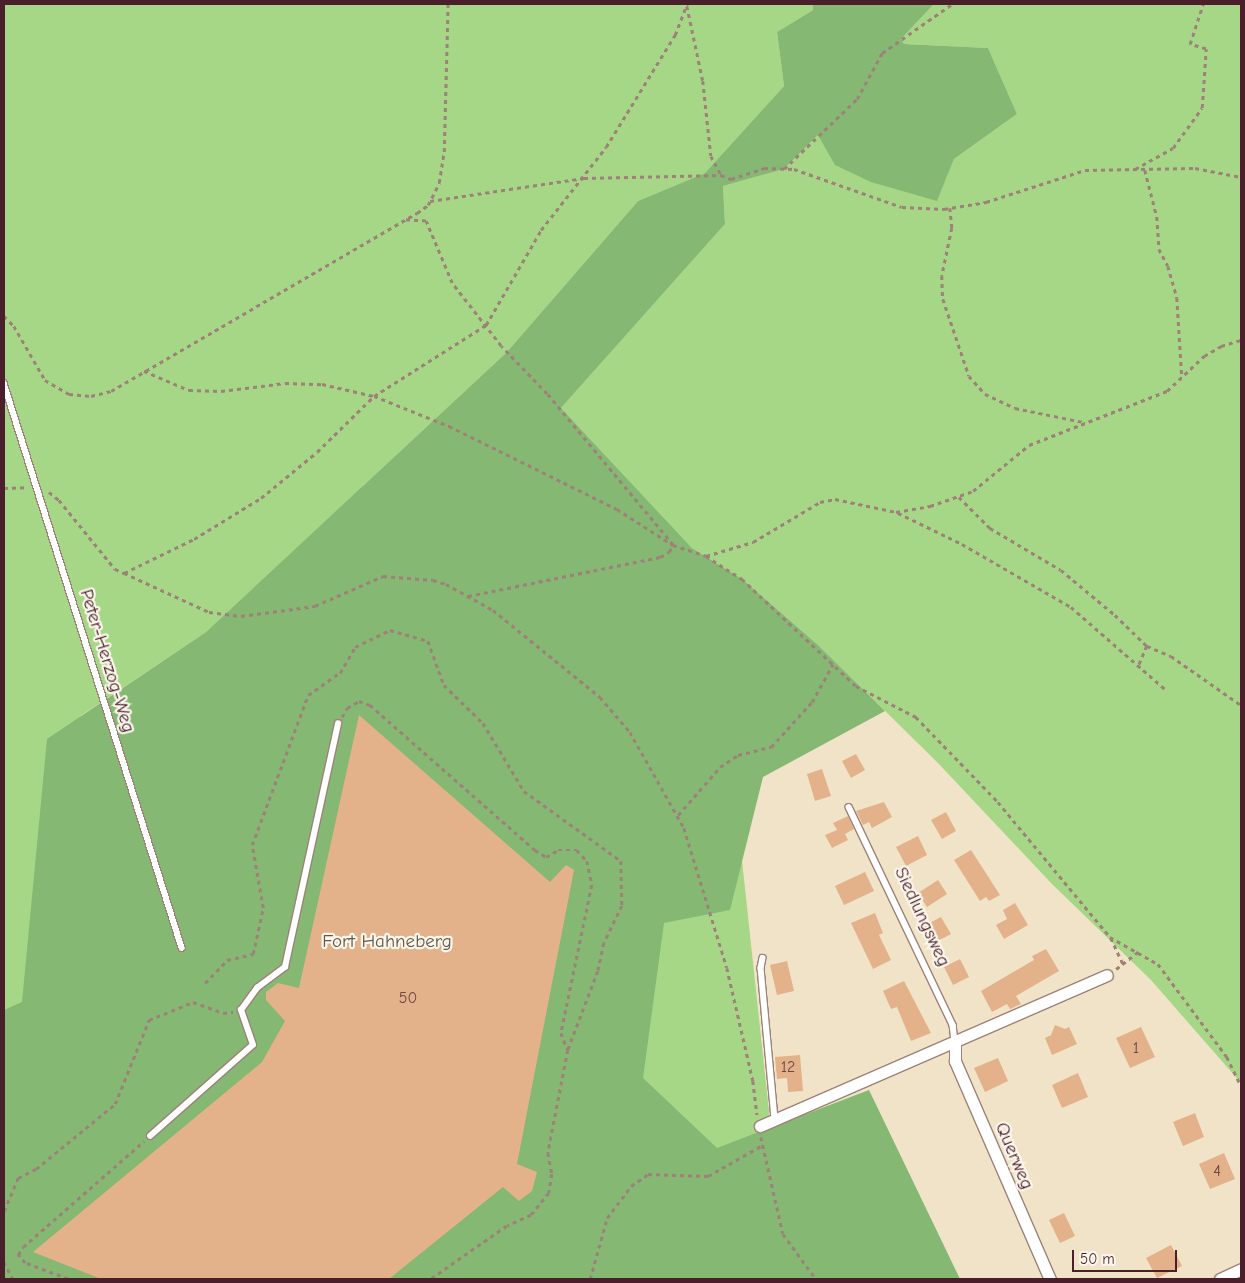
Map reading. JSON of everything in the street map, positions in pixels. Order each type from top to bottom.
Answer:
[{"type":"street","points":[[760,1126],[955,1043],[1106,975]]},
{"type":"street","name":"Querweg","points":[[955,1043],[956,1061],[1050,1279]]},
{"type":"street","points":[[1220,1279],[1241,1269]]},
{"type":"lane","name":"Peter-Herzog-Weg","points":[[4,383],[182,948]]},
{"type":"lane","points":[[150,1136],[252,1045],[240,1010],[257,988],[285,967],[338,724]]},
{"type":"lane","name":"Siedlungsweg","points":[[850,807],[953,1025],[955,1043]]},
{"type":"lane","points":[[763,958],[761,968],[775,1120]]},
{"type":"path","points":[[4,316],[14,326],[45,380],[69,394],[91,396],[111,391],[404,220],[430,201],[439,183],[444,152],[448,4]]},
{"type":"path","points":[[784,168],[857,98],[882,53],[952,4]]},
{"type":"path","points":[[1134,170],[1173,148],[1202,108],[1206,49],[1190,44],[1203,4]]},
{"type":"path","points":[[687,5],[703,81],[711,156],[721,175]]},
{"type":"path","points":[[124,573],[194,539],[261,498],[317,452],[374,396],[486,325],[542,230],[584,178],[655,68],[675,35],[687,5]]},
{"type":"path","points":[[430,201],[584,178],[721,175],[731,179],[764,168],[794,169],[902,207],[950,208],[986,202],[1085,170],[1195,168],[1241,177]]},
{"type":"path","points":[[1145,170],[1157,218],[1159,249],[1168,266],[1177,298],[1182,380]]},
{"type":"path","points":[[950,208],[952,228],[942,276],[943,299],[969,376],[985,394],[1015,408],[1084,422]]},
{"type":"path","points":[[404,220],[426,221],[452,283],[501,346],[577,428],[673,545]]},
{"type":"path","points":[[896,512],[973,492],[1029,445],[1167,391],[1182,380],[1204,356],[1221,346],[1241,340]]},
{"type":"path","points":[[144,372],[189,390],[221,391],[285,383],[322,384],[374,396],[449,426],[616,508],[673,545],[706,556],[742,579],[856,686],[916,717],[998,802],[1110,937],[1122,964],[1139,951]]},
{"type":"path","points":[[4,488],[37,488],[59,500],[115,569],[209,612],[242,616],[315,606],[382,576],[433,580],[468,596],[515,627],[600,697],[630,732],[684,828],[727,968],[753,1081],[761,1146],[783,1234],[816,1279]]},
{"type":"path","points":[[959,497],[990,528],[1061,570],[1115,615],[1146,646],[1171,656],[1241,705]]},
{"type":"path","points":[[706,556],[753,542],[820,502],[835,499],[896,512],[962,544],[1071,607],[1165,689]]},
{"type":"path","points":[[468,596],[660,557],[669,552],[673,545]]},
{"type":"path","points":[[205,983],[227,960],[253,954],[263,908],[252,845],[308,695],[340,673],[355,647],[390,630],[428,641],[444,685],[483,723],[524,791],[621,861],[622,906],[604,943],[598,972],[568,1050],[548,1153],[552,1174],[549,1193],[532,1215],[506,1226],[431,1279]]},
{"type":"path","points":[[1138,665],[1146,646]]},
{"type":"path","points":[[678,815],[720,767],[738,755],[771,747],[812,702],[832,664]]},
{"type":"path","points":[[338,724],[347,708],[359,701],[370,705],[535,850],[546,857],[558,850],[577,850],[588,861],[592,885],[561,1033],[568,1050]]},
{"type":"path","points":[[1110,937],[1139,951],[1158,964],[1227,1057],[1241,1086]]},
{"type":"path","points":[[4,1211],[18,1178],[36,1169],[115,1104],[149,1020],[193,1002],[223,1013],[240,1010]]},
{"type":"path","points":[[68,1279],[25,1263],[18,1256],[23,1246],[150,1136]]},
{"type":"path","points":[[590,1279],[606,1218],[631,1186],[648,1174],[708,1176],[761,1146]]},
{"type":"path","points":[[4,1262],[13,1279]]},
{"type":"green space","points":[[4,4],[813,4],[813,10],[777,32],[784,86],[705,173],[638,201],[507,352],[363,486],[734,786],[787,1279],[4,1279],[4,395],[29,464],[4,374]],"holes":[[[330,517],[137,708],[79,717],[206,632]]]},
{"type":"green space","name":"Fort Hahneberg","points":[[813,4],[934,4],[901,39],[904,44],[988,48],[1017,114],[954,159],[937,201],[871,182],[835,165],[818,135],[784,169],[723,186],[725,224],[561,408],[692,548],[742,579],[818,645],[885,711],[763,777],[730,910],[664,923],[643,1078],[717,1148],[869,1090],[960,1279],[4,1279],[4,1010],[22,1002],[47,739],[206,632],[507,352],[638,201],[705,173],[784,86],[777,32],[813,10]]},
{"type":"green space","points":[[934,4],[1241,4],[1241,1083],[1151,980],[1052,884],[938,763],[818,645],[742,579],[692,548],[561,408],[725,224],[723,186],[784,169],[818,135],[937,200],[954,159],[1017,114],[988,48],[904,44],[901,39]]},
{"type":"building","name":"Fort Hahneberg","points":[[359,715],[550,882],[566,865],[574,870],[517,1164],[537,1172],[532,1191],[519,1201],[503,1187],[389,1279],[101,1279],[33,1252],[262,1062],[285,1021],[266,1000],[266,992],[278,983],[299,988]]},
{"type":"building","points":[[856,754],[865,770],[851,778],[842,761]]},
{"type":"building","points":[[822,769],[831,796],[815,801],[807,774]]},
{"type":"building","points":[[884,802],[892,817],[872,828],[869,822],[863,825],[856,811]]},
{"type":"building","points":[[946,812],[956,831],[942,839],[931,820]]},
{"type":"building","points":[[848,816],[854,829],[845,834],[848,840],[832,848],[825,835],[837,830],[833,823]]},
{"type":"building","points":[[918,836],[927,855],[906,866],[896,847]]},
{"type":"building","points":[[971,850],[1000,895],[989,901],[986,897],[980,901],[954,860]]},
{"type":"building","points":[[865,872],[874,891],[844,905],[835,886]]},
{"type":"building","points":[[938,880],[947,894],[927,907],[918,893]]},
{"type":"building","points":[[1015,903],[1028,925],[1004,939],[996,925],[1007,919],[1003,910]]},
{"type":"building","points":[[875,913],[883,933],[879,935],[891,960],[873,969],[851,923]]},
{"type":"building","points":[[941,917],[951,934],[934,943],[924,926]]},
{"type":"building","points":[[1046,949],[1059,971],[1016,996],[1021,1004],[1010,1009],[1007,1004],[992,1012],[981,991],[1034,960],[1032,956]]},
{"type":"building","points":[[960,959],[969,977],[953,985],[944,967]]},
{"type":"building","points":[[787,961],[794,991],[777,995],[770,965]]},
{"type":"building","points":[[904,981],[931,1033],[911,1041],[897,1007],[891,1009],[883,991]]},
{"type":"building","points":[[1055,1025],[1065,1029],[1069,1027],[1077,1044],[1052,1055],[1045,1038],[1051,1035]]},
{"type":"building","points":[[1141,1027],[1155,1057],[1130,1068],[1116,1038]]},
{"type":"building","points":[[800,1055],[803,1091],[788,1092],[787,1078],[777,1079],[775,1057]]},
{"type":"building","points":[[998,1058],[1008,1081],[985,1092],[974,1068]]},
{"type":"building","points":[[1078,1073],[1088,1097],[1062,1108],[1052,1085]]},
{"type":"building","points":[[1195,1113],[1204,1137],[1183,1146],[1173,1122]]},
{"type":"building","points":[[1224,1153],[1235,1179],[1210,1189],[1199,1164]]},
{"type":"building","points":[[1064,1213],[1075,1236],[1060,1243],[1049,1220]]},
{"type":"building","points":[[1171,1245],[1182,1266],[1157,1278],[1146,1258]]}]
